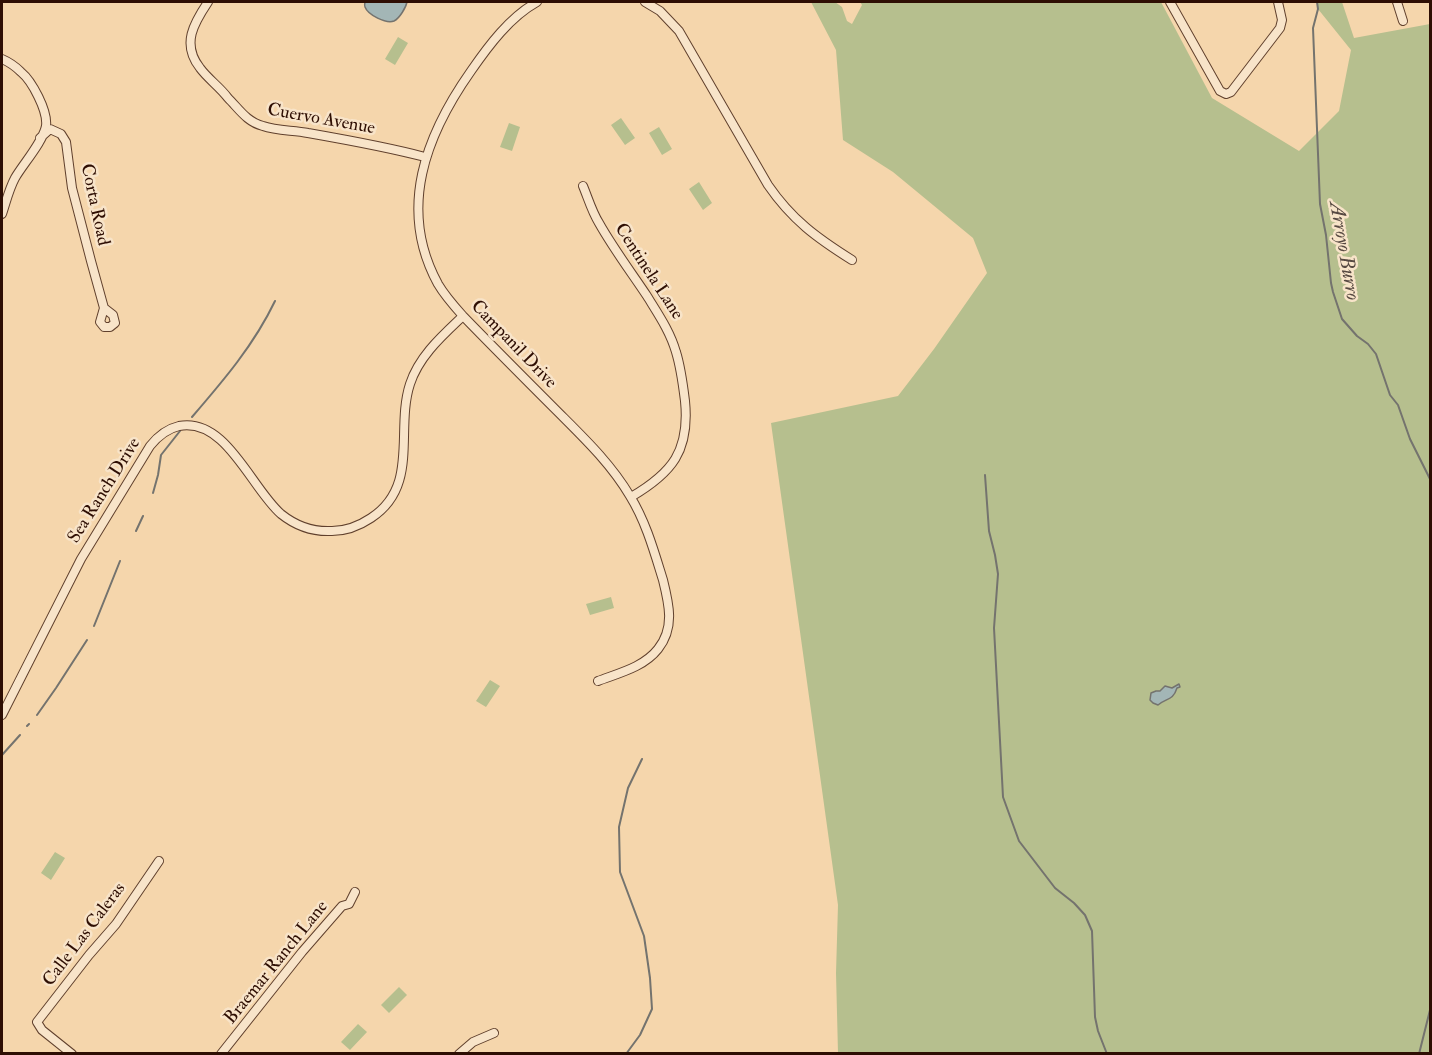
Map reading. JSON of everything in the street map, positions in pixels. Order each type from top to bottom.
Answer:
[{"type":"street","name":"Cuervo Avenue","points":[[208,2],[192,27],[190,41],[192,54],[199,68],[252,122],[264,127],[383,146],[425,158]]},
{"type":"street","name":"Campanil Drive","points":[[537,2],[511,23],[465,79],[440,122],[425,158],[418,203],[423,242],[432,272],[439,285],[463,316],[594,449],[620,480],[631,497],[652,541],[670,616],[663,642],[647,660],[598,681]]},
{"type":"street","points":[[645,2],[668,19],[683,37],[778,200],[803,226],[852,260]]},
{"type":"street","points":[[1170,2],[1220,91],[1226,94],[1231,92],[1280,28],[1282,20],[1278,2]]},
{"type":"street","points":[[1397,2],[1403,21]]},
{"type":"street","points":[[2,59],[22,72],[31,83],[46,119],[46,127],[14,179],[2,214]]},
{"type":"street","name":"Corta Road","points":[[40,138],[50,129],[61,134],[66,142],[72,188],[104,308]]},
{"type":"street","name":"Centinela Lane","points":[[583,186],[598,222],[663,320],[676,350],[682,376],[686,411],[679,451],[671,465],[657,481],[631,497]]},
{"type":"street","name":"Sea Ranch Drive","points":[[2,715],[81,559],[159,435],[183,425],[208,430],[226,445],[273,506],[291,520],[301,526],[324,531],[354,527],[381,511],[395,492],[404,462],[406,404],[412,377],[427,353],[463,316]]},
{"type":"street","name":"Calle Las Caleras","points":[[72,1053],[38,1026],[37,1022],[116,924],[159,861]]},
{"type":"street","name":"Braemar Ranch Lane","points":[[221,1053],[302,952],[342,906],[349,904],[355,892]]},
{"type":"street","points":[[459,1053],[473,1042],[494,1033]]},
{"type":"green space","points":[[811,2],[835,2],[842,7],[847,21],[852,24],[862,5],[860,2],[1161,2],[1212,98],[1299,151],[1339,111],[1351,50],[1318,9],[1317,2],[1342,2],[1354,38],[1430,24],[1430,1053],[838,1053],[836,973],[838,905],[771,423],[898,396],[987,273],[973,238],[893,172],[843,140],[836,50]]},
{"type":"green space","points":[[398,37],[408,43],[395,65],[385,59]]},
{"type":"green space","points":[[621,118],[635,138],[625,145],[611,125]]},
{"type":"green space","points":[[509,123],[520,127],[512,151],[500,147]]},
{"type":"green space","points":[[659,127],[672,149],[662,155],[649,133]]},
{"type":"green space","points":[[699,182],[712,203],[703,210],[689,189]]},
{"type":"green space","points":[[611,597],[614,608],[590,615],[586,604]]},
{"type":"green space","points":[[490,680],[500,686],[486,707],[476,701]]},
{"type":"green space","points":[[55,852],[65,858],[51,880],[41,873]]},
{"type":"green space","points":[[399,987],[407,995],[389,1013],[381,1005]]},
{"type":"green space","points":[[358,1024],[367,1032],[350,1050],[341,1042]]},
{"type":"shaded area","points":[[365,2],[407,2],[398,17],[391,22],[373,16],[365,7]]},
{"type":"shaded area","points":[[1179,684],[1180,687],[1169,699],[1158,705],[1150,700],[1151,693],[1160,691],[1165,686],[1172,688]]},
{"type":"waterway","name":"Arroyo Burro","points":[[1317,2],[1318,9],[1313,28],[1320,204],[1333,292],[1342,319],[1376,354],[1390,395],[1398,405],[1410,439],[1430,479]]},
{"type":"waterway","points":[[192,417],[248,348],[275,301]]},
{"type":"waterway","points":[[153,493],[161,455],[180,431]]},
{"type":"waterway","points":[[985,475],[989,531],[998,574],[994,628],[1003,797],[1019,841],[1055,888],[1085,915],[1092,931],[1095,1017],[1107,1054]]},
{"type":"waterway","points":[[136,531],[143,516]]},
{"type":"waterway","points":[[94,626],[120,561]]},
{"type":"waterway","points":[[37,715],[87,640]]},
{"type":"waterway","points":[[2,755],[20,735]]},
{"type":"waterway","points":[[626,1054],[640,1035],[652,1009],[644,936],[620,872],[619,827],[628,788],[642,759]]},
{"type":"waterway","name":"Arroyo Burro","points":[[1419,1054],[1430,1010]]}]
